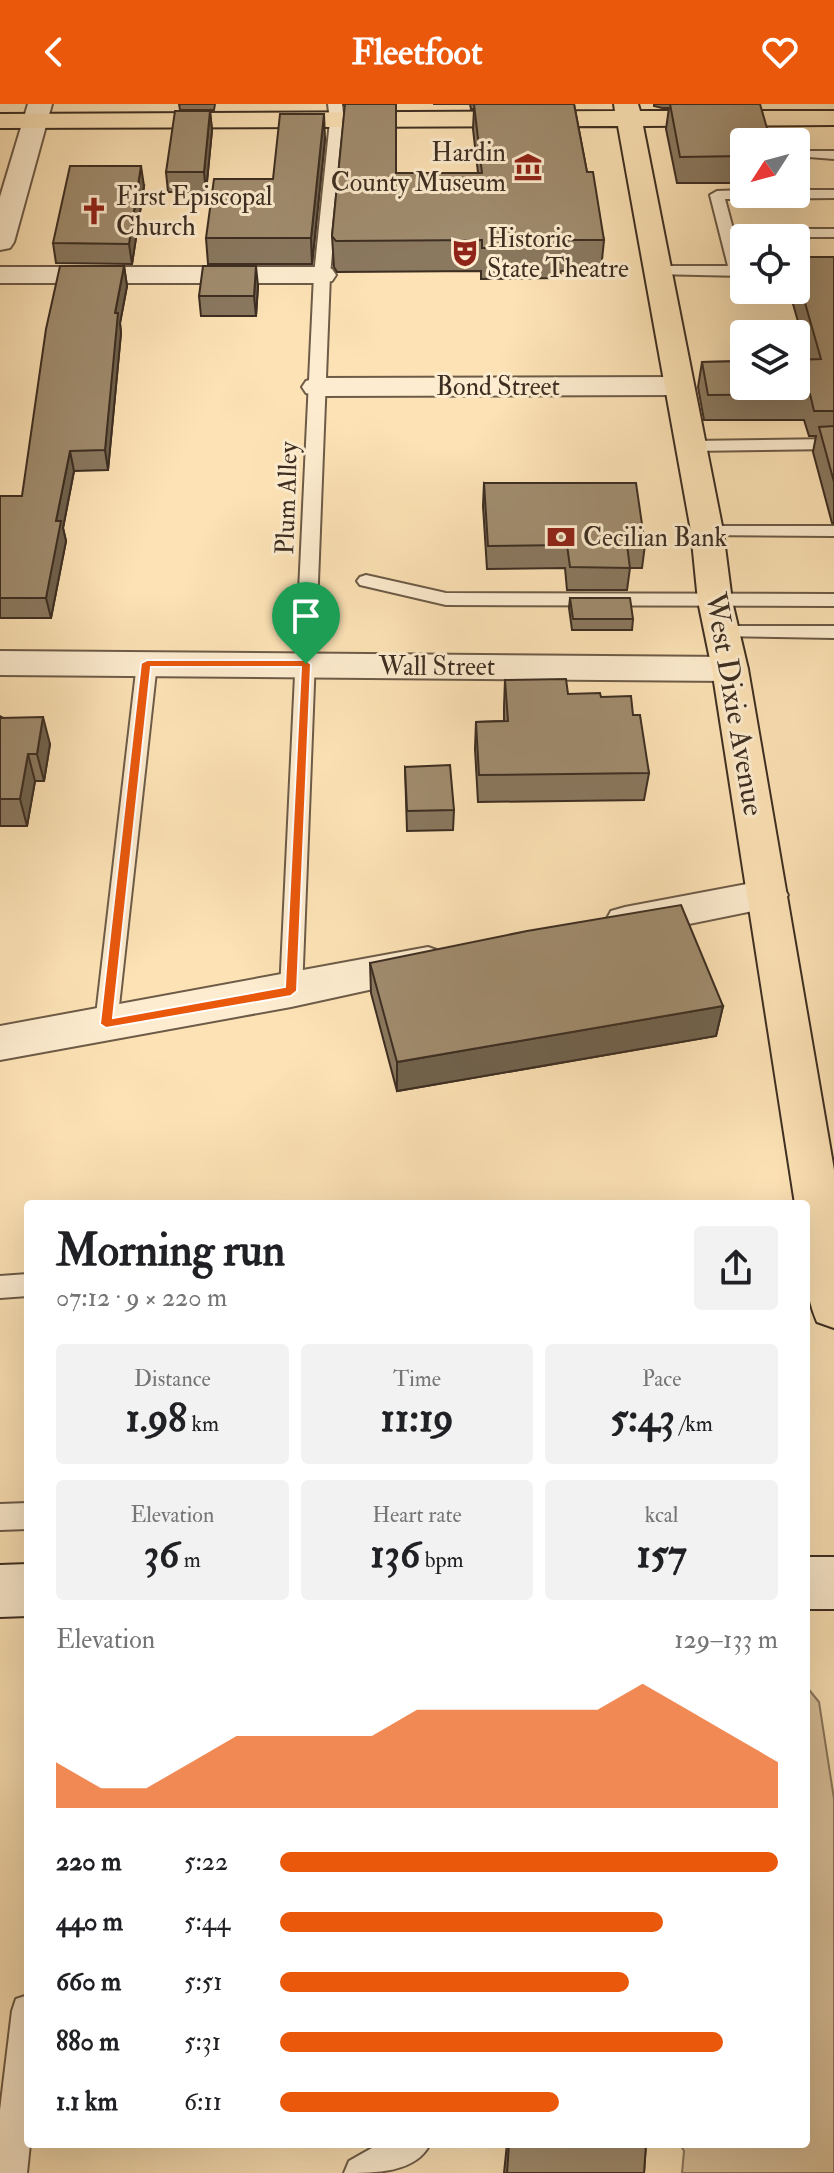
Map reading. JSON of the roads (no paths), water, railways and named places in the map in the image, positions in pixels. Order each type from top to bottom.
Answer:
[{"type":"main road","points":[[0,121],[38,113],[627,112],[834,118]]},
{"type":"main road","name":"West Dixie Avenue","points":[[627,112],[707,531],[827,1221],[834,1307]]},
{"type":"street","points":[[0,242],[38,113]]},
{"type":"street","points":[[0,275],[322,275]]},
{"type":"street","name":"Bond Street","points":[[317,387],[679,386]]},
{"type":"street","name":"Wall Street","points":[[0,663],[306,664],[723,634]]},
{"type":"street","points":[[584,930],[768,895]]},
{"type":"street","points":[[0,1043],[291,991],[460,956]]},
{"type":"street","points":[[810,1583],[834,1583]]},
{"type":"street","points":[[0,1591],[24,1590]]},
{"type":"lane","name":"Plum Alley","points":[[291,991],[322,275],[336,113]]},
{"type":"lane","points":[[810,155],[834,155]]},
{"type":"lane","points":[[730,239],[717,195],[834,194]]},
{"type":"lane","points":[[728,233],[834,233]]},
{"type":"lane","points":[[658,271],[730,271]]},
{"type":"lane","points":[[690,446],[834,444]]},
{"type":"lane","points":[[707,531],[834,531]]},
{"type":"lane","points":[[366,581],[446,599],[723,634],[834,632]]},
{"type":"lane","points":[[723,634],[834,600]]},
{"type":"lane","points":[[106,1024],[147,663]]},
{"type":"lane","points":[[0,1287],[24,1285]]},
{"type":"lane","points":[[0,1517],[24,1516]]},
{"type":"lane","points":[[10,2173],[24,2047]]},
{"type":"lane","points":[[361,2173],[406,2148]]},
{"type":"place","name":"Hardin County Museum","points":[[528,167]]},
{"type":"place","name":"First Episcopal Church","points":[[94,211]]},
{"type":"place","name":"Historic State Theatre","points":[[465,253]]},
{"type":"place","name":"Cecilian Bank","points":[[561,537]]}]
